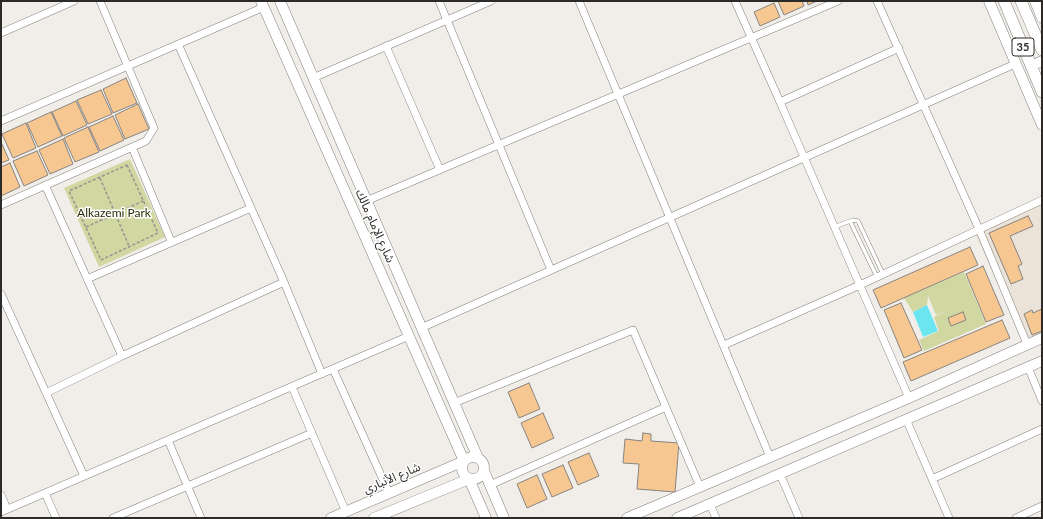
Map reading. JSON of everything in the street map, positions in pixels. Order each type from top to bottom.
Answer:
[{"type":"main road","name":"35","points":[[1004,1],[1041,88]]},
{"type":"main road","name":"35","points":[[1021,1],[1042,50]]},
{"type":"street","points":[[1,33],[74,1]]},
{"type":"street","points":[[1,205],[146,141],[154,128],[100,1]]},
{"type":"street","name":"شارع الإمام مالك","points":[[280,1],[478,458]]},
{"type":"street","points":[[439,1],[551,270]]},
{"type":"street","points":[[313,78],[491,1]]},
{"type":"street","points":[[579,1],[770,457]]},
{"type":"street","points":[[735,1],[909,398]]},
{"type":"street","points":[[366,201],[838,1]]},
{"type":"street","points":[[877,1],[924,105],[1027,344]]},
{"type":"street","points":[[989,1],[1042,125]]},
{"type":"street","points":[[1035,1],[1042,18]]},
{"type":"street","points":[[1,121],[178,44],[263,4]]},
{"type":"street","name":"شارع الإمام مالك","points":[[263,4],[464,461]]},
{"type":"street","points":[[178,44],[284,282],[322,374]]},
{"type":"street","points":[[386,46],[440,170]]},
{"type":"street","points":[[780,102],[898,48]]},
{"type":"street","points":[[1031,66],[1042,61]]},
{"type":"street","points":[[421,328],[1015,64]]},
{"type":"street","points":[[325,145],[339,139]]},
{"type":"street","points":[[132,147],[171,242]]},
{"type":"street","points":[[45,185],[122,356]]},
{"type":"street","points":[[724,345],[860,285],[1042,200]]},
{"type":"street","points":[[87,279],[250,208]]},
{"type":"street","points":[[46,393],[122,356],[284,282]]},
{"type":"street","points":[[1,294],[84,476]]},
{"type":"street","points":[[454,403],[633,330],[700,487]]},
{"type":"street","points":[[1,494],[4,510],[409,336]]},
{"type":"street","points":[[627,518],[909,398],[1042,338]]},
{"type":"street","points":[[677,518],[1042,361]]},
{"type":"street","points":[[1028,367],[1042,401]]},
{"type":"street","points":[[333,369],[389,493]]},
{"type":"street","points":[[292,387],[346,512]]},
{"type":"street","points":[[490,485],[666,407]]},
{"type":"street","points":[[906,419],[949,518]]},
{"type":"street","points":[[843,426],[851,443]]},
{"type":"street","points":[[932,479],[1042,429]]},
{"type":"street","points":[[113,518],[312,433]]},
{"type":"street","points":[[168,440],[201,518]]},
{"type":"street","points":[[486,518],[469,479],[462,471],[464,461],[470,457],[478,458],[483,463],[484,471],[504,518]]},
{"type":"street","name":"شارع الأنباري","points":[[331,518],[464,461]]},
{"type":"street","points":[[374,518],[469,479],[476,479],[484,471]]},
{"type":"street","points":[[780,474],[799,518]]},
{"type":"street","points":[[45,493],[56,518]]},
{"type":"street","points":[[710,504],[716,518]]},
{"type":"street","points":[[1016,518],[1042,506]]},
{"type":"lane","points":[[834,226],[856,219],[858,221],[880,275]]},
{"type":"lane","points":[[850,221],[880,275]]},
{"type":"path","points":[[127,165],[143,201],[158,233],[101,260],[69,191],[127,165]]},
{"type":"path","points":[[100,178],[130,246]]},
{"type":"path","points":[[86,227],[143,201]]},
{"type":"shaded area","points":[[1042,204],[1042,336],[1025,343],[975,234]]},
{"type":"green space","name":"Alkazemi Park","points":[[130,159],[165,237],[99,267],[64,188]]},
{"type":"green space","points":[[964,272],[986,324],[924,351],[919,340],[939,331],[934,317],[946,311],[936,315],[928,296],[927,305],[913,312],[904,298]]},
{"type":"water","points":[[927,305],[938,331],[923,337],[913,312]]},
{"type":"building","points":[[778,1],[802,1],[804,6],[784,15]]},
{"type":"building","points":[[807,1],[817,1],[808,5]]},
{"type":"building","points":[[774,3],[780,17],[760,26],[754,12]]},
{"type":"building","points":[[126,78],[137,103],[113,113],[103,89]]},
{"type":"building","points":[[101,90],[112,114],[88,124],[77,100]]},
{"type":"building","points":[[76,101],[87,125],[63,136],[52,112]]},
{"type":"building","points":[[138,104],[149,129],[125,139],[115,115]]},
{"type":"building","points":[[51,112],[62,136],[38,147],[27,123]]},
{"type":"building","points":[[113,116],[124,140],[100,151],[89,127]]},
{"type":"building","points":[[26,123],[36,148],[13,158],[2,134]]},
{"type":"building","points":[[88,127],[99,152],[75,162],[64,138]]},
{"type":"building","points":[[63,139],[73,164],[50,174],[39,150]]},
{"type":"building","points":[[1,142],[9,160],[1,163]]},
{"type":"building","points":[[37,151],[48,175],[24,186],[13,161]]},
{"type":"building","points":[[10,163],[20,187],[1,196],[1,167]]},
{"type":"building","points":[[1028,216],[1033,226],[1010,236],[1022,264],[1018,266],[1023,279],[1011,284],[989,233]]},
{"type":"building","points":[[970,247],[978,265],[881,308],[873,290]]},
{"type":"building","points":[[983,266],[1004,315],[986,322],[966,274]]},
{"type":"building","points":[[901,303],[922,350],[904,358],[884,310]]},
{"type":"building","points":[[1042,309],[1042,331],[1032,335],[1024,314],[1032,310],[1033,313]]},
{"type":"building","points":[[963,312],[966,320],[951,326],[948,318]]},
{"type":"building","points":[[1002,320],[1010,338],[911,381],[903,362]]},
{"type":"building","points":[[529,383],[540,409],[519,418],[508,392]]},
{"type":"building","points":[[543,413],[554,438],[532,448],[521,423]]},
{"type":"building","points":[[643,433],[651,434],[651,441],[679,443],[675,492],[637,489],[639,464],[623,463],[625,439],[642,441]]},
{"type":"building","points":[[589,453],[599,476],[578,485],[568,462]]},
{"type":"building","points":[[563,465],[573,488],[552,497],[542,474]]},
{"type":"building","points":[[537,475],[547,499],[527,508],[517,484]]}]
